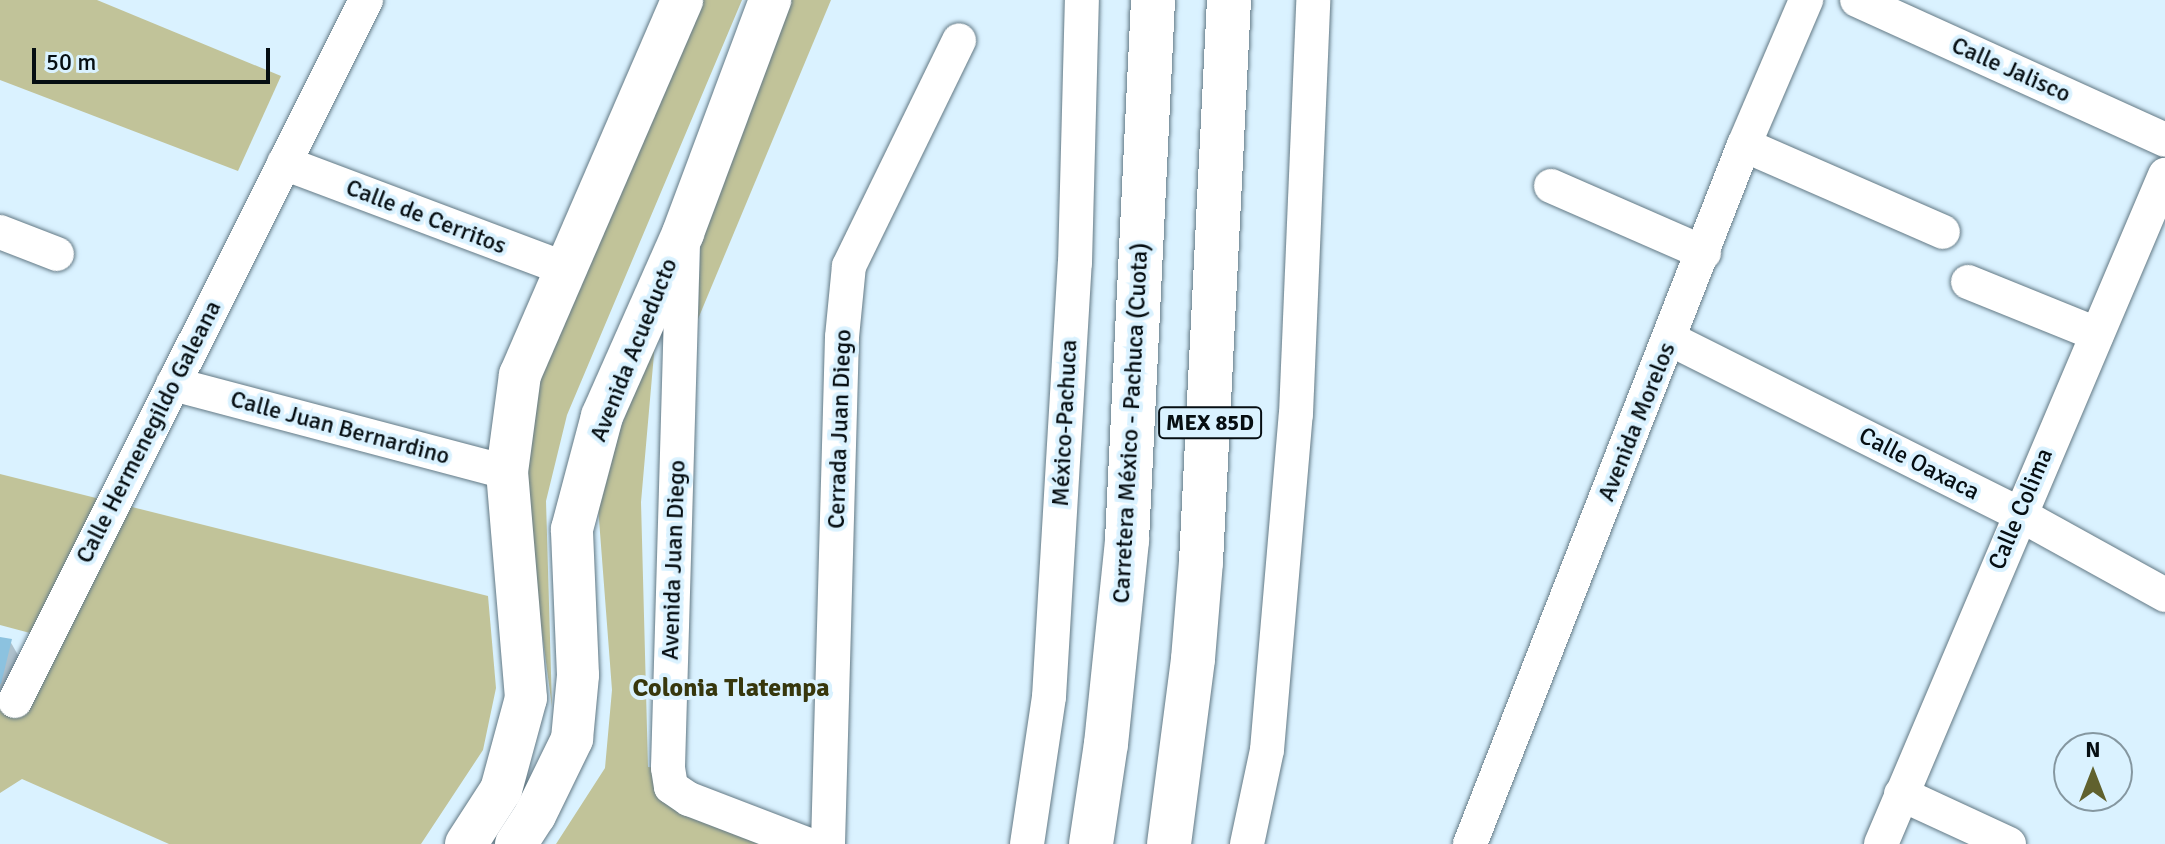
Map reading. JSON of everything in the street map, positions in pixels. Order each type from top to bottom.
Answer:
[{"type":"highway","name":"Carretera México - Pachuca (Cuota)","points":[[1091,844],[1108,728],[1128,525],[1153,0]]},
{"type":"highway","name":"MEX 85D","points":[[1169,844],[1193,659],[1201,562],[1229,0]]},
{"type":"street","name":"Calle Hermenegildo Galeana","points":[[15,701],[366,0]]},
{"type":"street","points":[[466,844],[501,790],[526,698],[507,472],[520,375],[568,270],[682,0]]},
{"type":"street","name":"Avenida Acueducto","points":[[516,844],[535,815],[572,739],[578,675],[572,529],[602,416],[683,233],[770,0]]},
{"type":"street","name":"México-Pachuca","points":[[1027,844],[1049,697],[1075,263],[1082,0]]},
{"type":"street","points":[[1247,844],[1267,750],[1296,414],[1313,0]]},
{"type":"street","name":"Avenida Morelos","points":[[1470,844],[1744,145],[1806,0]]},
{"type":"street","name":"Calle Jalisco","points":[[1857,0],[2165,140]]},
{"type":"street","name":"Cerrada Juan Diego","points":[[828,844],[842,337],[849,266],[959,40]]},
{"type":"street","points":[[1744,145],[1943,232]]},
{"type":"street","name":"Calle de Cerritos","points":[[284,163],[568,270]]},
{"type":"street","name":"Calle Colima","points":[[1881,844],[2165,175]]},
{"type":"street","points":[[1551,186],[1704,253]]},
{"type":"street","points":[[0,232],[57,254]]},
{"type":"street","name":"Avenida Juan Diego","points":[[683,233],[668,768],[671,787],[689,799],[806,844]]},
{"type":"street","points":[[1968,282],[2097,334]]},
{"type":"street","name":"Calle Oaxaca","points":[[1670,339],[2019,514],[2165,595]]},
{"type":"street","name":"Calle Juan Bernardino","points":[[173,384],[507,472]]},
{"type":"street","points":[[1901,794],[2009,844]]},
{"type":"green space","points":[[0,0],[97,0],[281,76],[238,171],[0,80]]},
{"type":"green space","points":[[702,0],[742,0],[567,415],[546,501],[552,707],[525,505],[534,388]]},
{"type":"green space","points":[[786,0],[831,0],[698,319],[701,224]]},
{"type":"green space","points":[[656,331],[641,502],[648,767],[658,768],[807,844],[556,844],[605,768],[612,690],[597,493]]},
{"type":"green space","points":[[0,474],[488,596],[496,688],[483,750],[421,844],[169,844],[22,779],[0,793],[0,700],[30,633],[0,625]]},
{"type":"building","points":[[0,637],[12,639],[1,684],[0,684]]},
{"type":"district","name":"Colonia Tlatempa","points":[[731,689]]}]
